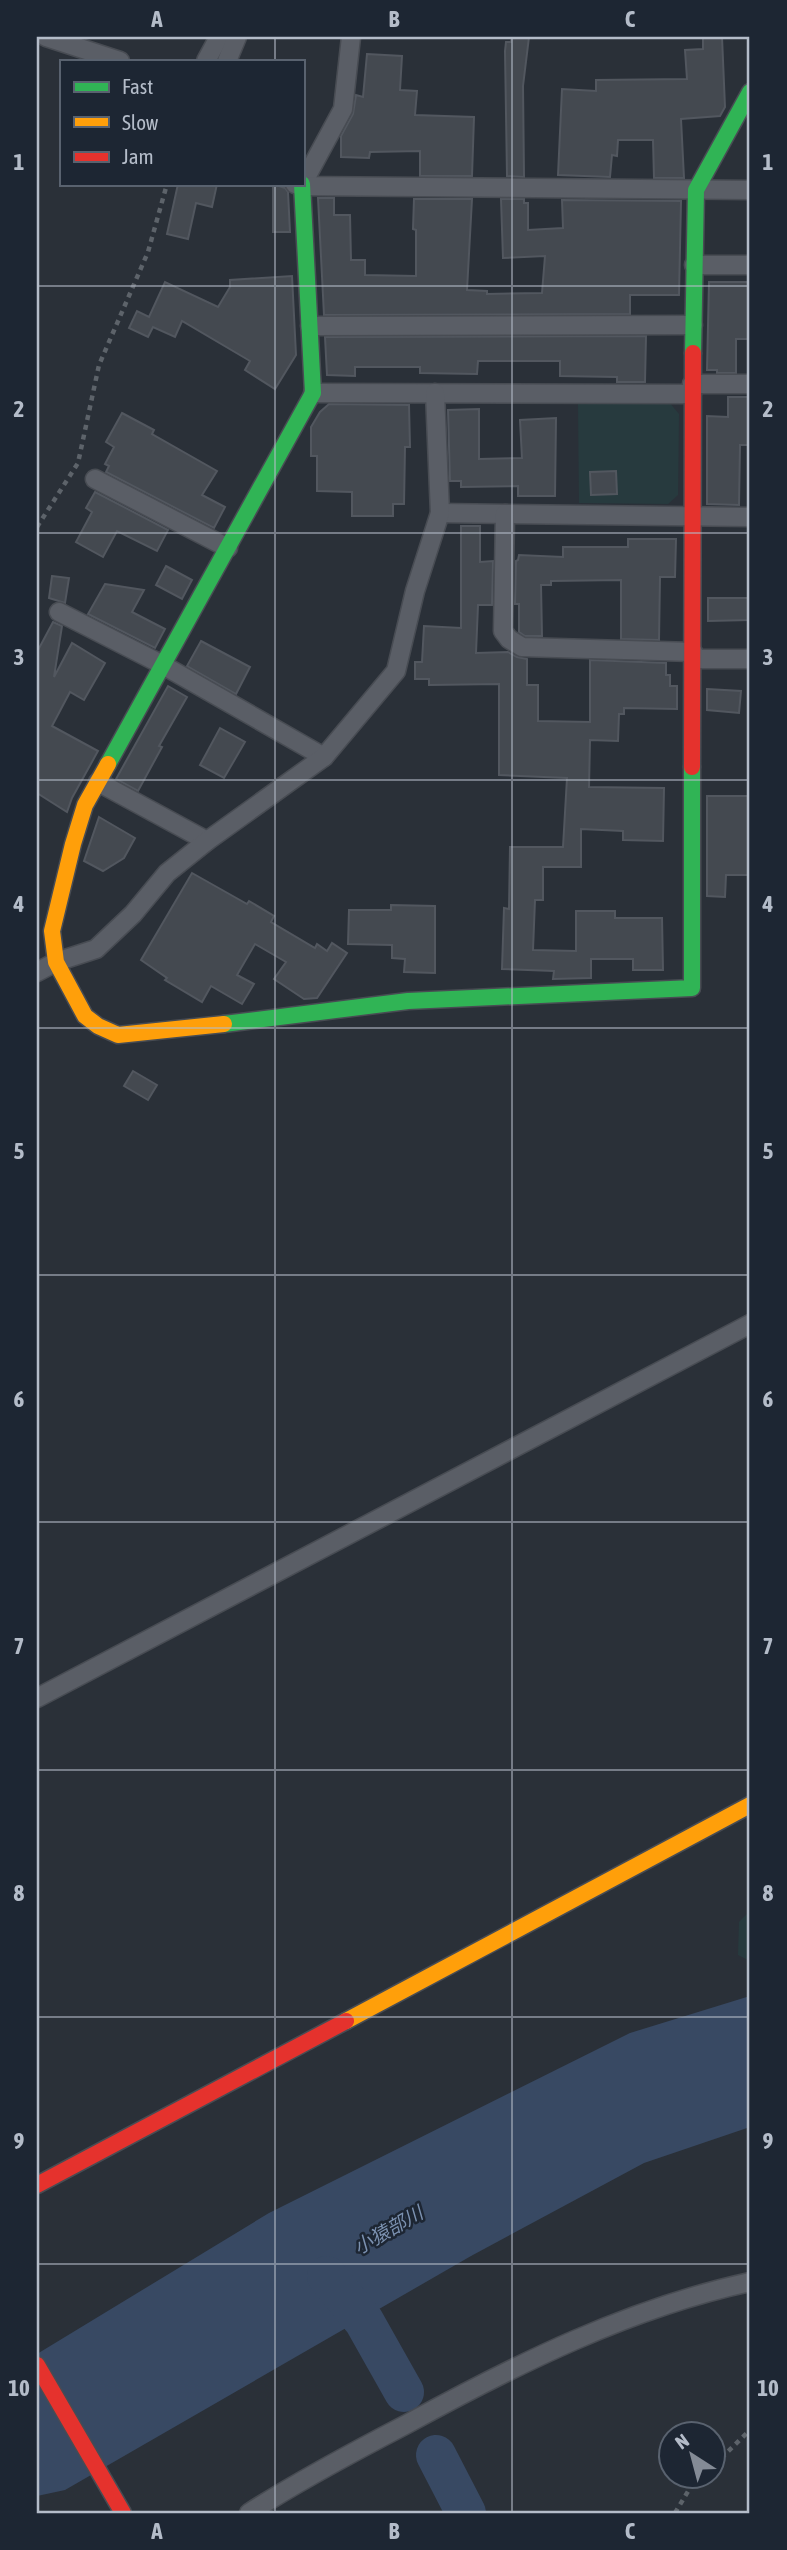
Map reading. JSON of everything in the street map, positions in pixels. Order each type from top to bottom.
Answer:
[{"type":"street","points":[[46,37],[117,60]]},
{"type":"street","points":[[207,60],[219,37]]},
{"type":"street","points":[[227,60],[237,37]]},
{"type":"street","points":[[304,177],[343,109],[351,37]]},
{"type":"street","points":[[300,186],[313,393],[85,805],[52,931],[56,962],[85,1016],[98,1026],[118,1035],[155,1033],[408,1001],[692,988],[692,389],[696,190],[750,92]]},
{"type":"street","points":[[304,184],[750,190]]},
{"type":"street","points":[[694,264],[750,265]]},
{"type":"street","points":[[310,326],[693,326]]},
{"type":"street","points":[[313,393],[692,389],[750,384]]},
{"type":"street","points":[[37,972],[56,962],[96,949],[133,914],[167,873],[324,757],[396,671],[415,591],[440,513],[435,393]]},
{"type":"street","points":[[95,479],[228,548]]},
{"type":"street","points":[[440,513],[750,517]]},
{"type":"street","points":[[505,514],[503,631],[509,639],[522,647],[750,659]]},
{"type":"street","points":[[59,611],[161,664],[324,757]]},
{"type":"street","points":[[98,782],[207,841]]},
{"type":"street","points":[[37,1698],[750,1324]]},
{"type":"street","points":[[37,2185],[750,1805]]},
{"type":"street","points":[[249,2513],[295,2484],[477,2386],[618,2322],[725,2287],[750,2282]]},
{"type":"street","points":[[37,2365],[122,2513]]},
{"type":"path","points":[[37,527],[78,463],[99,365],[148,252],[166,186]]},
{"type":"path","points":[[728,2451],[750,2430]]},
{"type":"path","points":[[675,2513],[689,2490]]},
{"type":"green space","points":[[669,402],[679,414],[678,495],[668,504],[579,503],[578,403]]},
{"type":"green space","points":[[750,1911],[750,1961],[738,1955],[739,1922]]},
{"type":"water","name":"小猿部川","points":[[750,1996],[750,2127],[644,2163],[471,2256],[65,2490],[37,2496],[37,2354],[269,2213],[630,2033]]},
{"type":"building","points":[[512,37],[529,37],[523,86],[524,177],[507,176],[505,51],[506,42],[511,42]]},
{"type":"building","points":[[703,37],[722,37],[725,107],[720,116],[681,119],[684,178],[654,178],[653,140],[618,140],[617,156],[612,155],[610,177],[558,175],[562,89],[596,91],[596,80],[687,79],[685,50],[703,49]]},
{"type":"building","points":[[367,54],[402,56],[400,90],[417,91],[415,115],[474,117],[472,176],[420,176],[420,151],[370,152],[369,158],[341,157],[341,136],[353,114],[356,95],[363,97]]},
{"type":"building","points":[[178,186],[217,186],[212,207],[196,203],[188,239],[167,234]]},
{"type":"building","points":[[273,186],[279,186],[288,192],[290,232],[273,232]]},
{"type":"building","points":[[318,198],[334,198],[334,215],[350,215],[351,260],[365,260],[365,275],[416,276],[414,199],[472,199],[467,290],[487,291],[487,294],[542,293],[545,256],[503,258],[501,199],[524,199],[524,203],[528,203],[528,230],[563,228],[562,200],[681,201],[679,295],[630,295],[630,314],[324,315]]},
{"type":"building","points":[[292,276],[296,355],[275,389],[245,370],[250,361],[182,321],[175,337],[153,327],[148,337],[129,328],[137,311],[149,317],[165,282],[218,307],[230,287],[230,280]]},
{"type":"building","points":[[709,282],[750,282],[750,339],[736,339],[736,373],[707,370]]},
{"type":"building","points":[[646,336],[645,382],[617,382],[617,377],[560,376],[560,361],[478,361],[477,374],[420,373],[420,367],[355,367],[355,376],[327,375],[325,337]]},
{"type":"building","points":[[728,397],[750,397],[750,445],[740,445],[739,505],[707,504],[707,416],[728,417]]},
{"type":"building","points":[[329,404],[409,405],[410,447],[405,447],[404,504],[393,504],[393,516],[352,516],[352,492],[317,491],[317,456],[311,456],[311,427],[320,412]]},
{"type":"building","points":[[479,409],[479,459],[522,458],[520,420],[556,418],[555,496],[518,496],[518,486],[461,487],[461,481],[450,481],[448,410]]},
{"type":"building","points":[[122,413],[154,430],[152,434],[217,471],[202,495],[225,507],[214,528],[106,472],[109,466],[105,464],[114,447],[106,442]]},
{"type":"building","points":[[616,471],[617,494],[591,495],[590,472]]},
{"type":"building","points":[[95,492],[168,530],[157,551],[117,531],[103,557],[76,542],[92,512],[86,508]]},
{"type":"building","points":[[461,526],[480,526],[480,562],[493,561],[492,605],[478,605],[476,653],[508,652],[527,659],[527,685],[538,685],[538,721],[590,722],[590,660],[666,663],[670,686],[677,686],[677,709],[624,708],[624,714],[619,714],[618,741],[590,740],[589,787],[664,788],[663,841],[623,840],[623,831],[581,829],[581,867],[543,867],[543,900],[535,900],[533,950],[576,951],[576,911],[615,911],[615,918],[662,918],[663,970],[633,970],[633,959],[591,959],[591,978],[553,979],[554,971],[502,969],[504,908],[509,909],[510,847],[563,847],[567,778],[499,775],[499,684],[429,685],[429,679],[415,679],[415,662],[422,662],[424,626],[461,628]]},
{"type":"building","points":[[628,539],[676,539],[675,577],[660,577],[659,640],[621,639],[621,580],[551,581],[551,585],[541,585],[542,636],[525,636],[519,632],[519,604],[515,604],[516,561],[519,555],[563,557],[563,547],[628,547]]},
{"type":"building","points":[[166,566],[192,580],[182,599],[156,585]]},
{"type":"building","points":[[52,576],[69,578],[65,603],[49,598]]},
{"type":"building","points":[[105,584],[144,590],[132,612],[165,629],[155,648],[88,614]]},
{"type":"building","points":[[708,598],[750,598],[750,620],[708,621]]},
{"type":"building","points":[[53,622],[62,626],[54,677],[72,643],[105,663],[84,700],[70,692],[52,726],[98,751],[67,812],[37,793],[37,652]]},
{"type":"building","points":[[201,641],[250,667],[236,694],[187,666]]},
{"type":"building","points":[[168,686],[187,697],[159,746],[162,747],[138,791],[116,779]]},
{"type":"building","points":[[707,689],[741,691],[739,713],[707,710]]},
{"type":"building","points":[[220,728],[245,742],[224,778],[200,765]]},
{"type":"building","points":[[707,796],[750,796],[750,875],[726,875],[725,897],[707,896]]},
{"type":"building","points":[[99,817],[135,838],[124,858],[103,871],[84,861]]},
{"type":"building","points":[[192,873],[274,916],[271,922],[315,948],[317,944],[327,951],[332,943],[347,953],[317,998],[304,999],[274,979],[286,962],[255,944],[237,975],[254,984],[242,1004],[211,986],[202,1002],[165,980],[167,978],[141,960]]},
{"type":"building","points":[[391,905],[435,906],[435,973],[404,972],[405,959],[392,958],[392,945],[348,944],[349,910],[391,910]]},
{"type":"building","points":[[133,1071],[157,1085],[148,1100],[124,1086]]},
{"type":"waterway","points":[[327,2276],[364,2321],[404,2392]]},
{"type":"waterway","points":[[436,2455],[466,2513]]},
{"type":"traffic: fast","points":[[693,353],[696,190],[750,92]]},
{"type":"traffic: fast","points":[[108,764],[313,393],[302,186]]},
{"type":"traffic: fast","points":[[224,1024],[408,1001],[692,988],[692,767]]},
{"type":"traffic: slow","points":[[108,764],[85,805],[73,844],[52,931],[56,962],[85,1016],[98,1026],[118,1035],[224,1024]]},
{"type":"traffic: slow","points":[[346,2021],[750,1805]]},
{"type":"traffic: jam","points":[[692,767],[693,353]]},
{"type":"traffic: jam","points":[[37,2185],[346,2021]]},
{"type":"traffic: jam","points":[[37,2365],[123,2513]]}]
